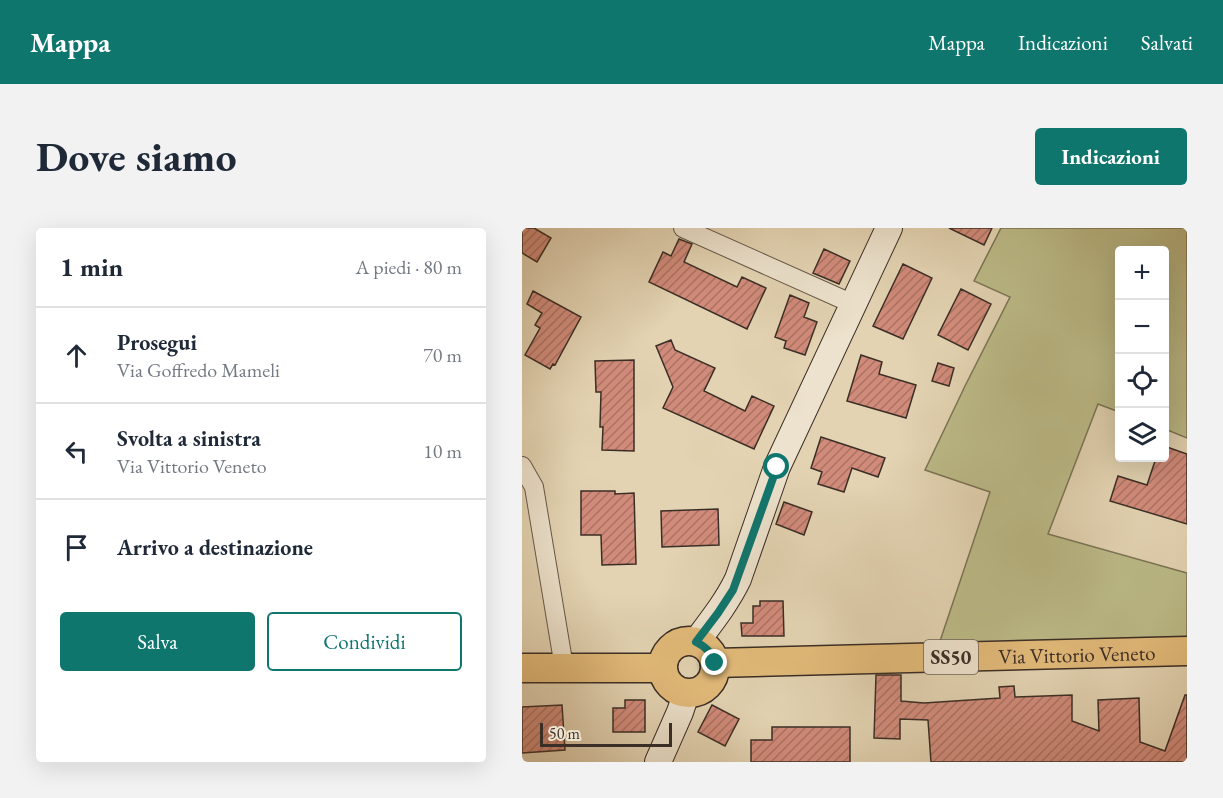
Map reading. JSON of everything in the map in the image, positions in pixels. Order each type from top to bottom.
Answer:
[{"type":"main road","points":[[684,641],[696,642],[705,646],[715,663],[713,679],[702,691],[686,694],[677,691],[664,676],[663,666],[666,655],[673,646],[684,641]]},
{"type":"main road","name":"Via Vittorio Veneto","points":[[715,663],[1187,651]]},
{"type":"main road","points":[[522,668],[652,668],[663,666]]},
{"type":"street","points":[[683,228],[853,304]]},
{"type":"street","points":[[696,642],[733,590],[777,467],[889,228]]},
{"type":"street","points":[[522,466],[534,487],[564,668]]},
{"type":"street","points":[[658,762],[686,694]]},
{"type":"shaded area","points":[[1001,228],[1187,228],[1187,438],[1169,431],[1169,246],[1115,246],[1115,410],[1098,404],[1048,534],[1187,573],[1187,660],[932,665],[990,492],[925,470],[1010,297],[974,281]]},
{"type":"building","points":[[522,228],[534,228],[551,238],[537,262],[522,253]]},
{"type":"building","points":[[949,228],[992,228],[984,245]]},
{"type":"building","points":[[679,239],[692,244],[684,262],[737,287],[742,277],[766,288],[747,329],[649,282],[663,252],[671,256]]},
{"type":"building","points":[[824,249],[850,261],[839,284],[813,273]]},
{"type":"building","points":[[903,264],[932,278],[903,339],[873,326]]},
{"type":"building","points":[[961,289],[991,304],[968,350],[938,335]]},
{"type":"building","points":[[533,291],[581,317],[555,365],[553,364],[550,369],[525,355],[540,328],[535,325],[542,313],[527,304]]},
{"type":"building","points":[[790,295],[809,303],[804,317],[817,322],[805,355],[784,348],[786,341],[775,337]]},
{"type":"building","points":[[671,340],[675,350],[715,368],[704,391],[745,411],[752,396],[774,406],[754,449],[663,408],[673,387],[656,346]]},
{"type":"building","points":[[861,355],[882,362],[879,374],[916,385],[906,418],[847,401]]},
{"type":"building","points":[[634,360],[634,451],[602,450],[601,392],[596,392],[595,361]]},
{"type":"building","points":[[938,363],[954,368],[949,386],[932,381]]},
{"type":"building","points":[[821,437],[885,458],[878,477],[852,468],[844,492],[818,484],[822,472],[811,468]]},
{"type":"building","points":[[1169,448],[1187,454],[1187,524],[1110,501],[1118,476],[1147,485],[1155,462],[1169,462]]},
{"type":"building","points":[[581,491],[634,493],[636,564],[602,565],[601,535],[581,535]]},
{"type":"building","points":[[784,502],[812,512],[804,535],[776,524]]},
{"type":"building","points":[[718,509],[719,545],[662,547],[661,511]]},
{"type":"building","points":[[760,601],[783,601],[784,636],[742,636],[741,623],[753,623],[753,606],[760,606]]},
{"type":"building","points":[[876,675],[901,675],[901,701],[924,703],[1000,698],[999,687],[1014,686],[1015,697],[1072,695],[1072,721],[1099,731],[1098,700],[1139,698],[1140,742],[1165,751],[1185,695],[1187,695],[1187,762],[931,762],[928,720],[900,719],[900,739],[874,738]]},
{"type":"building","points":[[625,700],[645,700],[645,732],[613,732],[613,708],[625,708]]},
{"type":"building","points":[[562,705],[565,750],[522,753],[522,707]]},
{"type":"building","points":[[712,705],[739,719],[725,746],[698,732]]},
{"type":"building","points":[[772,727],[850,727],[850,762],[751,762],[751,740],[772,740]]},
{"type":"route","points":[[715,663],[705,646],[696,642],[733,590],[777,467]]}]
